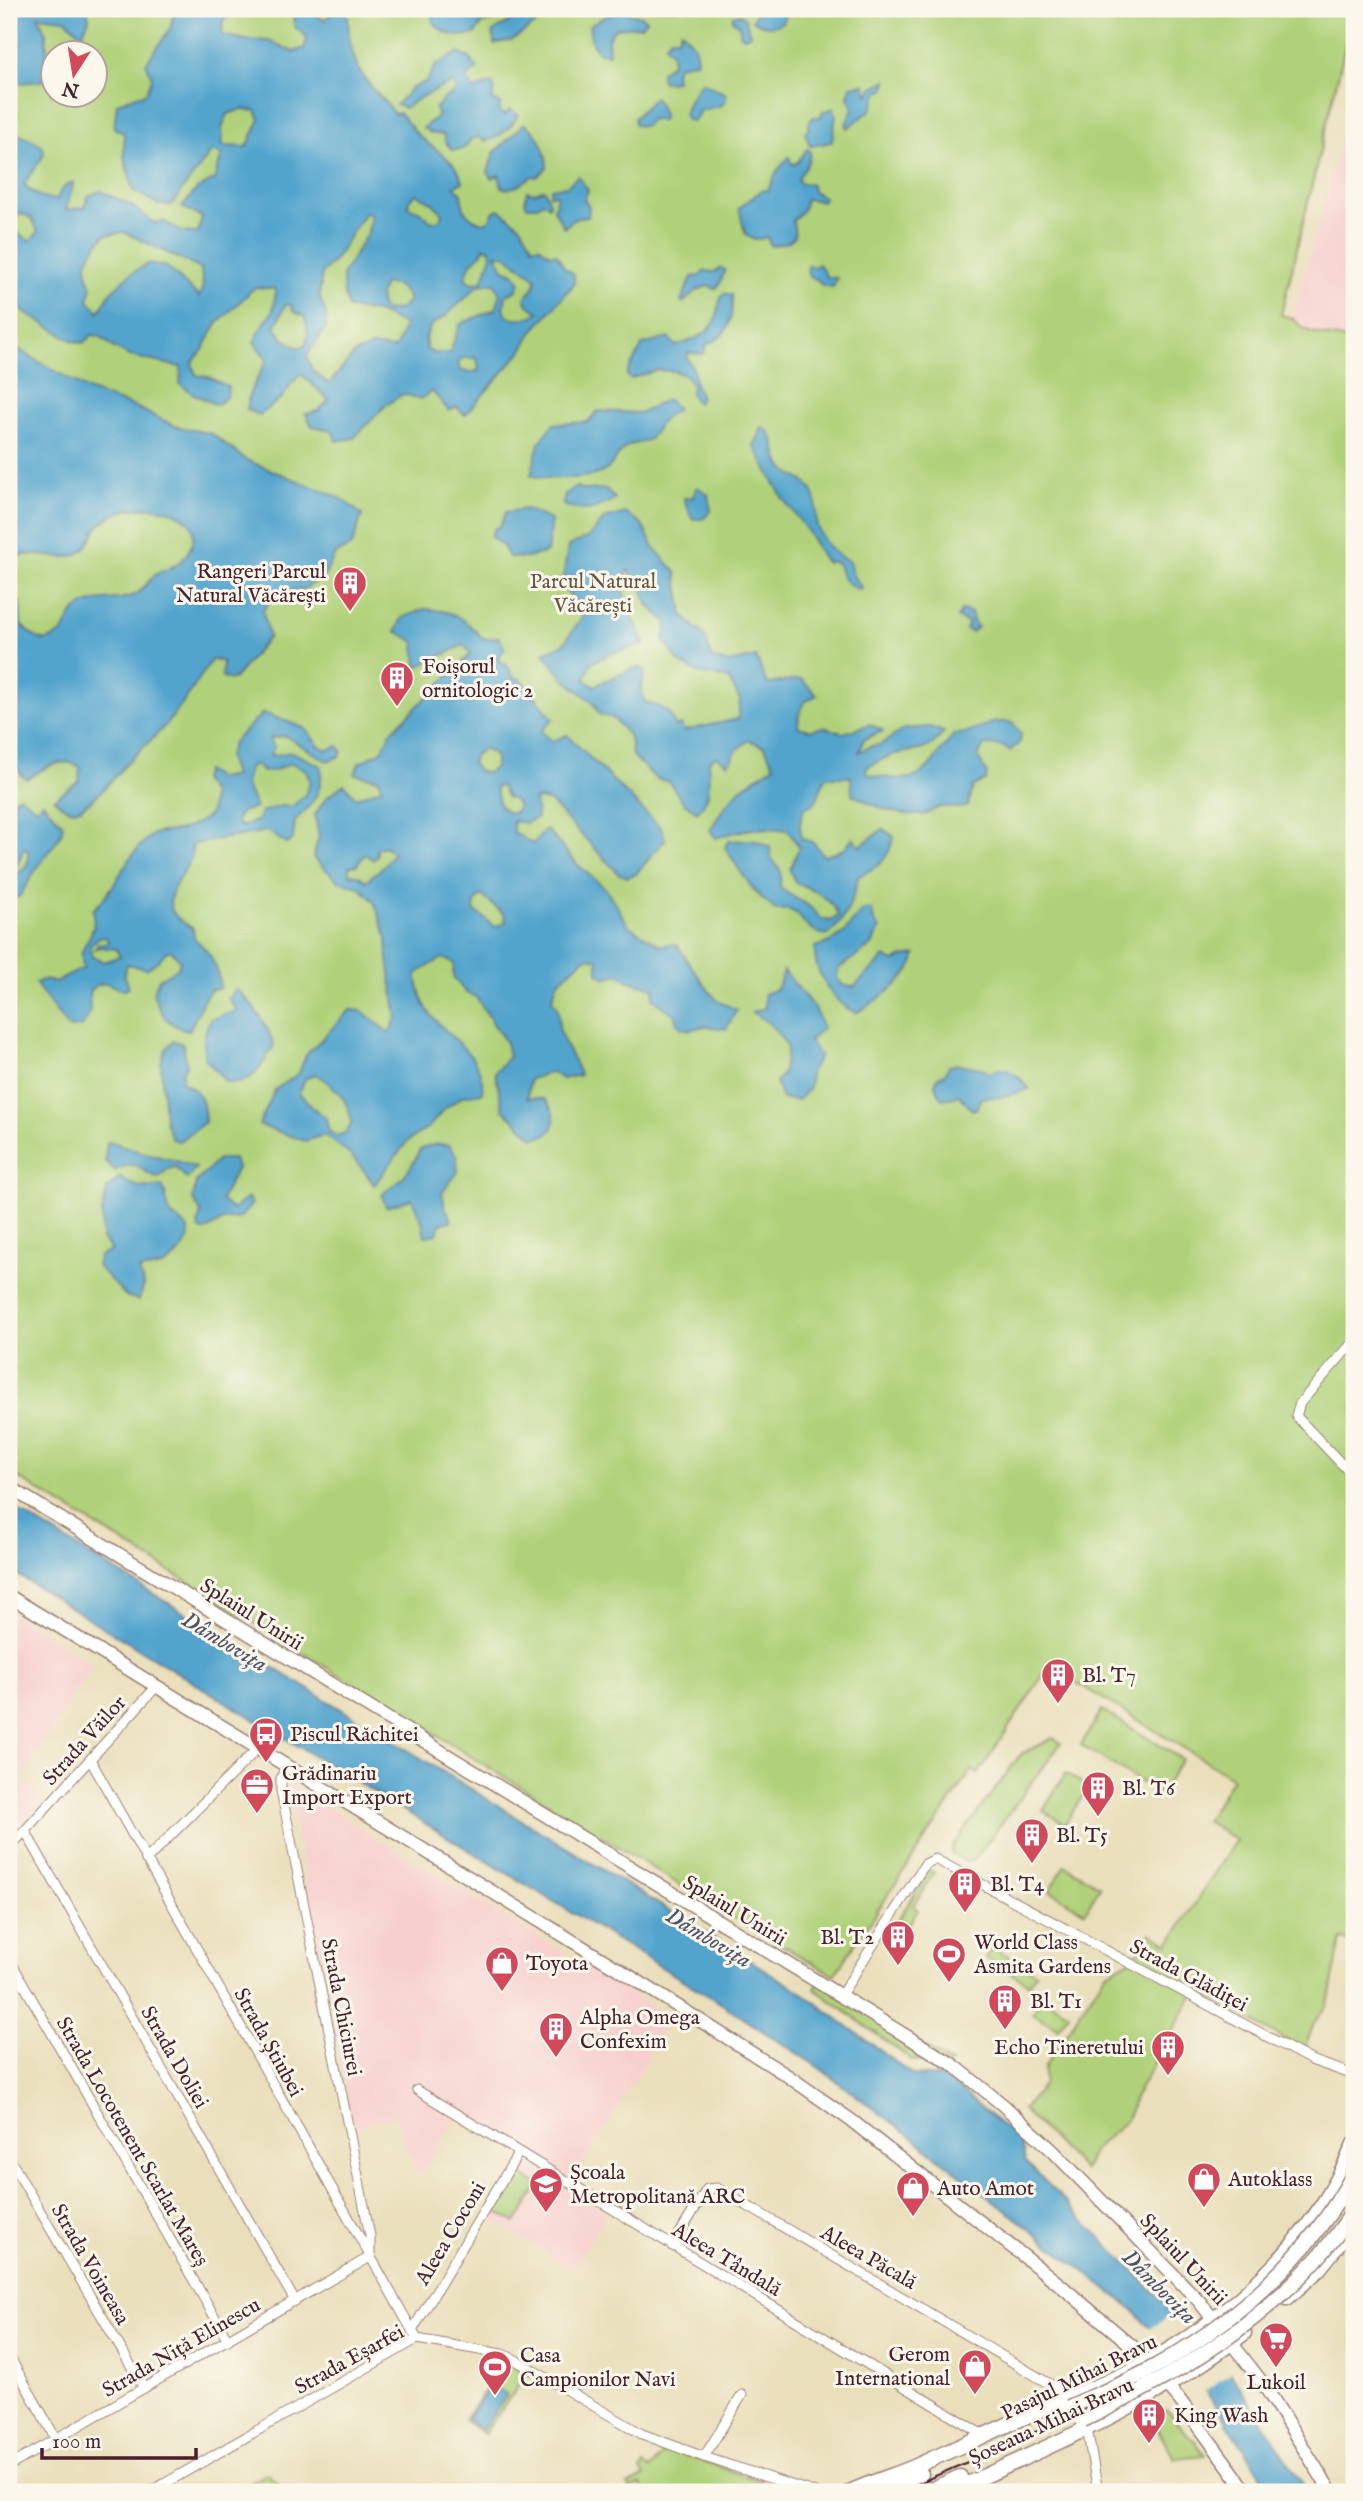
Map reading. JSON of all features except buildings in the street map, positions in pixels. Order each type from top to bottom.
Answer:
[{"type":"main road","name":"Splaiul Unirii","points":[[9,1487],[943,2058],[1003,2105],[1078,2175],[1214,2318],[1286,2419],[1331,2492]]},
{"type":"main road","points":[[9,1596],[663,1996],[816,2095],[904,2160],[1059,2284],[1147,2362],[1175,2382],[1247,2492]]},
{"type":"main road","points":[[1214,2318],[1268,2272],[1301,2234],[1333,2187],[1354,2144]]},
{"type":"main road","name":"Pasajul Mihai Bravu","points":[[880,2492],[1140,2375],[1209,2331],[1253,2295],[1301,2249],[1334,2206],[1354,2173]]},
{"type":"main road","name":"Pasajul Mihai Bravu","points":[[926,2492],[1140,2392],[1208,2351],[1258,2314],[1308,2268],[1354,2210]]},
{"type":"main road","points":[[1233,2342],[1309,2279],[1354,2225]]},
{"type":"main road","name":"Șoseaua Mihai Bravu","points":[[850,2492],[912,2468],[1115,2378],[1161,2354],[1214,2318]]},
{"type":"main road","name":"Șoseaua Mihai Bravu","points":[[950,2492],[1087,2428],[1175,2382],[1233,2342]]},
{"type":"street","points":[[1354,1341],[1300,1404],[1296,1416],[1354,1477]]},
{"type":"street","name":"Strada Văilor","points":[[9,1849],[157,1686]]},
{"type":"street","points":[[146,1860],[258,1748]]},
{"type":"street","name":"Strada Știubei","points":[[91,1761],[414,2335]]},
{"type":"street","name":"Strada Chiciurei","points":[[287,1766],[281,1777],[281,1790],[370,2236],[370,2257]]},
{"type":"street","name":"Strada Doliei","points":[[25,1831],[295,2301]]},
{"type":"street","name":"Strada Glădiței","points":[[841,1995],[925,1864],[935,1859],[1311,2060],[1354,2076]]},
{"type":"street","name":"Strada Locotenent Scarlat Mareș","points":[[9,1959],[228,2340]]},
{"type":"street","name":"Aleea Tândală","points":[[417,2090],[984,2435]]},
{"type":"street","name":"Aleea Coconi","points":[[414,2335],[519,2152]]},
{"type":"street","name":"Strada Voineasa","points":[[9,2158],[144,2388]]},
{"type":"street","name":"Aleea Păcală","points":[[672,2246],[707,2189],[717,2188],[1070,2396]]},
{"type":"street","name":"Strada Niță Elinescu","points":[[9,2466],[370,2257]]},
{"type":"street","name":"Strada Eșarfei","points":[[150,2492],[414,2335],[502,2354],[630,2428],[704,2458],[809,2492]]},
{"type":"street","points":[[9,2356],[56,2439]]},
{"type":"street","points":[[704,2458],[741,2395]]},
{"type":"street","points":[[1087,2428],[1098,2492]]},
{"type":"shaded area","points":[[1354,91],[1354,341],[1314,332],[1297,324],[1293,318]]},
{"type":"shaded area","points":[[9,1612],[93,1665],[21,1779],[44,1800],[9,1838]]},
{"type":"shaded area","points":[[287,1783],[672,2019],[573,2180],[459,2112],[421,2175],[417,2176],[395,2115],[353,2130]]},
{"type":"shaded area","name":"Școala Metropolitană ARC","points":[[519,2159],[607,2212],[572,2269],[484,2216]]},
{"type":"green space","name":"Parcul Natural Văcărești","points":[[9,9],[1354,9],[1281,315],[1293,318],[1304,329],[1312,332],[1354,341],[1354,1942],[1341,1940],[1328,2004],[1314,2023],[1304,2050],[1196,1990],[1133,2100],[1127,2117],[1097,2147],[1084,2170],[1023,2110],[1044,2084],[1044,2068],[1105,1974],[1135,1957],[1151,1933],[1169,1944],[1236,1840],[1206,1821],[1233,1778],[1049,1666],[978,1774],[972,1770],[834,1975],[732,1917],[9,1472]]},
{"type":"green space","points":[[1102,1710],[1182,1759],[1160,1794],[1081,1745]]},
{"type":"green space","points":[[1053,1738],[1061,1743],[975,1859],[966,1862],[952,1854],[952,1847],[1021,1754]]},
{"type":"green space","points":[[1066,1773],[1088,1787],[1065,1824],[1043,1811]]},
{"type":"green space","points":[[1065,1865],[1100,1886],[1085,1912],[1050,1891]]},
{"type":"green space","points":[[930,1870],[934,1873],[913,1906],[918,1910],[898,1940],[889,1934]]},
{"type":"green space","points":[[993,1947],[1036,1973],[1029,1984],[986,1958]]},
{"type":"green space","points":[[819,1982],[952,2064],[912,2060],[815,1989]]},
{"type":"green space","points":[[1043,1997],[1069,2013],[1058,2029],[1033,2013]]},
{"type":"green space","points":[[518,2173],[539,2185],[516,2223],[496,2211]]},
{"type":"green space","name":"Casa Campionilor Navi","points":[[506,2360],[528,2372],[484,2434],[464,2420]]},
{"type":"green space","points":[[1167,2410],[1206,2455],[1175,2458],[1151,2419]]},
{"type":"green space","points":[[659,2445],[792,2492],[644,2492],[641,2484],[630,2489],[628,2485],[645,2477],[641,2470],[644,2465],[651,2469],[662,2454],[656,2449]]},
{"type":"green space","points":[[267,2473],[286,2492],[236,2492]]},
{"type":"water","points":[[9,9],[87,9],[89,19],[82,35],[65,19],[38,16],[46,38],[38,38],[38,81],[9,84]]},
{"type":"water","points":[[171,9],[236,9],[223,21],[222,35],[271,41],[293,52],[305,48],[307,37],[294,26],[295,14],[309,12],[325,20],[332,12],[341,9],[348,15],[351,45],[360,72],[394,114],[399,113],[417,134],[455,167],[463,182],[454,186],[461,192],[462,203],[469,216],[484,223],[499,209],[521,226],[533,247],[539,246],[550,254],[557,254],[564,267],[574,274],[574,284],[533,331],[521,352],[465,415],[457,407],[449,411],[432,391],[421,399],[403,394],[385,406],[354,438],[336,441],[332,430],[312,426],[306,414],[318,411],[329,400],[301,374],[283,397],[260,415],[247,410],[249,395],[267,360],[254,342],[273,311],[276,289],[255,287],[216,325],[203,350],[192,363],[196,375],[209,377],[228,387],[227,396],[217,405],[193,394],[180,384],[181,367],[130,356],[99,336],[92,335],[83,343],[73,341],[19,309],[21,299],[12,290],[13,271],[9,270],[9,174],[12,173],[15,161],[9,156],[9,131],[31,139],[43,147],[44,155],[24,184],[27,188],[43,197],[57,200],[62,189],[74,182],[66,210],[85,207],[88,196],[101,191],[129,204],[154,223],[164,221],[182,232],[198,233],[202,217],[182,207],[197,189],[214,180],[222,155],[212,151],[171,205],[159,205],[133,190],[124,156],[124,133],[114,128],[117,103],[146,93],[152,78],[146,63],[170,29],[174,12]],"holes":[[[242,109],[256,111],[260,119],[247,147],[223,146],[222,128],[228,114]],[[416,194],[432,202],[443,214],[440,220],[431,222],[421,212],[408,207],[409,200]],[[365,212],[371,215],[368,232],[343,274],[343,291],[348,308],[377,312],[405,325],[395,349],[372,346],[354,354],[329,384],[312,370],[307,356],[326,328],[326,314],[319,296],[322,273],[335,260]],[[19,213],[32,218],[38,232],[30,241],[13,230]],[[124,232],[201,269],[203,286],[199,297],[167,267],[149,263],[129,275],[111,292],[99,312],[88,300],[92,287],[88,279],[87,265],[91,253],[105,235]],[[484,247],[490,249],[492,255],[482,281],[473,282],[465,278],[471,263]],[[496,254],[505,255],[536,278],[535,285],[525,298],[528,305],[539,312],[519,318],[507,316],[504,307],[506,295],[516,291],[520,282],[514,273],[504,269]],[[495,283],[500,296],[496,309],[460,324],[450,353],[427,350],[425,338],[432,324],[445,317],[479,285]],[[384,284],[393,285],[402,290],[409,300],[401,309],[385,311],[380,295]],[[285,305],[291,305],[293,311],[305,317],[308,335],[306,345],[299,348],[284,339],[275,328]],[[477,358],[479,370],[470,373],[460,370],[458,361]]]},
{"type":"water","points":[[485,9],[500,9],[502,18],[482,23],[475,34],[451,35],[433,22],[433,13],[466,15]]},
{"type":"water","points":[[515,9],[558,9],[512,40],[494,44],[493,32],[509,22],[517,12]]},
{"type":"water","points":[[759,9],[787,9],[783,22],[771,26],[752,20]]},
{"type":"water","points":[[622,11],[646,20],[641,26],[615,28],[608,38],[609,54],[599,53],[592,43],[589,26]]},
{"type":"water","points":[[740,14],[745,18],[750,34],[745,37],[741,35],[739,25],[732,20],[733,16]]},
{"type":"water","points":[[681,30],[695,46],[697,61],[679,65],[675,71],[676,81],[663,82],[661,72],[672,63],[672,54],[665,44],[671,38],[678,38]]},
{"type":"water","points":[[457,53],[470,58],[478,68],[467,78],[473,90],[492,83],[495,90],[492,99],[500,103],[500,113],[504,115],[510,110],[518,115],[496,138],[485,141],[478,137],[471,139],[464,149],[452,150],[444,135],[431,133],[423,128],[438,115],[435,109],[445,98],[457,91],[452,83],[421,97],[405,108],[396,105],[412,88],[427,81],[436,65]]},
{"type":"water","points":[[887,80],[885,90],[878,92],[871,110],[848,128],[846,124],[853,108],[848,97],[851,86],[865,84],[868,95],[872,88]]},
{"type":"water","points":[[702,82],[726,94],[726,100],[721,106],[700,110],[694,121],[687,120],[684,114],[687,105]]},
{"type":"water","points":[[655,97],[663,114],[662,121],[651,119],[645,126],[635,125],[634,118]]},
{"type":"water","points":[[834,108],[836,116],[832,142],[810,146],[805,132],[809,129],[809,123],[813,117],[821,117],[822,112]]},
{"type":"water","points":[[524,124],[541,142],[547,167],[537,177],[532,176],[518,186],[507,189],[502,187],[499,175],[491,179],[488,172],[494,153]]},
{"type":"water","points":[[807,149],[810,151],[809,157],[798,181],[802,184],[810,183],[814,192],[824,197],[823,201],[806,199],[803,210],[793,220],[795,236],[788,242],[771,246],[767,237],[752,239],[745,233],[739,208],[761,191],[768,190],[777,171],[789,157],[792,164],[797,163]]},
{"type":"water","points":[[578,176],[588,190],[584,200],[589,206],[588,217],[575,219],[564,228],[554,209],[557,194],[550,195],[551,188],[567,186]]},
{"type":"water","points":[[544,189],[549,206],[544,202],[537,206],[527,206],[527,191],[535,193]]},
{"type":"water","points":[[819,264],[827,277],[837,278],[833,287],[822,285],[817,279],[809,277],[809,265],[814,267]]},
{"type":"water","points":[[721,268],[725,270],[715,289],[705,287],[683,303],[681,301],[692,277],[700,276],[704,271],[714,272]]},
{"type":"water","points":[[724,293],[732,295],[731,318],[725,331],[715,341],[707,344],[703,354],[688,353],[687,358],[694,370],[695,383],[701,398],[697,403],[691,394],[692,384],[687,376],[674,371],[657,370],[630,379],[627,376],[642,345],[669,338],[676,346],[706,332],[715,322]]},
{"type":"water","points":[[9,344],[90,391],[135,407],[175,426],[212,434],[246,460],[341,498],[362,515],[352,546],[335,554],[324,577],[304,589],[275,592],[263,611],[269,637],[233,680],[222,678],[223,662],[212,659],[161,730],[97,796],[74,810],[64,807],[54,799],[79,781],[80,767],[66,762],[60,763],[26,779],[13,761],[9,726],[15,723],[19,695],[9,656],[9,598],[20,602],[21,625],[35,637],[45,641],[60,634],[73,613],[82,606],[135,595],[156,574],[178,564],[192,545],[194,531],[188,521],[177,514],[162,509],[130,509],[103,523],[85,549],[76,555],[59,557],[32,554],[16,557],[9,562]]},
{"type":"water","points":[[668,400],[677,408],[675,412],[663,419],[649,439],[625,448],[606,470],[591,476],[569,478],[531,475],[539,443],[554,424],[588,422],[598,411],[640,413]]},
{"type":"water","points":[[762,427],[771,434],[781,465],[811,489],[816,500],[817,525],[822,537],[834,551],[849,561],[853,576],[862,588],[857,589],[846,581],[837,563],[827,563],[824,560],[808,532],[782,497],[753,444],[757,441]]},
{"type":"water","points":[[576,487],[585,490],[606,489],[615,499],[589,510],[563,505],[565,494]]},
{"type":"water","points":[[697,487],[708,494],[711,511],[703,519],[692,519],[684,498],[693,497]]},
{"type":"water","points":[[526,509],[551,520],[547,552],[527,558],[509,557],[504,547],[491,537],[506,512]]},
{"type":"water","points":[[625,513],[641,523],[654,548],[676,572],[683,616],[705,636],[712,659],[729,663],[756,657],[767,684],[801,679],[817,695],[804,702],[798,727],[811,730],[823,727],[844,733],[870,724],[883,731],[864,739],[859,752],[880,745],[904,729],[930,727],[944,732],[924,748],[896,754],[868,766],[866,772],[871,775],[904,779],[914,777],[929,766],[955,734],[996,722],[1013,723],[1021,734],[1020,742],[1010,751],[1002,746],[984,745],[978,757],[987,774],[986,780],[973,786],[968,806],[964,807],[940,807],[917,815],[897,813],[852,794],[851,777],[826,777],[815,803],[804,808],[800,824],[801,838],[814,843],[824,856],[844,849],[853,838],[860,846],[883,829],[894,837],[881,862],[858,877],[848,909],[840,923],[828,935],[810,929],[796,913],[785,909],[776,910],[768,904],[760,897],[725,847],[729,841],[753,840],[770,847],[771,857],[781,872],[780,888],[807,905],[821,919],[831,921],[838,916],[831,904],[821,895],[795,882],[790,870],[799,847],[788,830],[751,829],[716,838],[710,830],[725,806],[741,788],[774,766],[765,747],[749,740],[737,750],[728,764],[716,756],[709,761],[708,794],[697,812],[683,802],[669,782],[655,778],[632,755],[630,737],[613,718],[600,715],[593,702],[565,680],[544,653],[563,645],[586,611],[562,587],[568,546],[589,537],[604,519]],"holes":[[[628,570],[640,583],[649,606],[667,622],[664,639],[679,662],[696,672],[729,679],[740,700],[738,719],[683,731],[682,725],[674,726],[668,712],[645,702],[641,690],[645,671],[642,668],[631,669],[594,686],[585,680],[591,663],[609,654],[645,644],[625,600]]]},
{"type":"water","points":[[424,609],[444,611],[464,621],[484,639],[499,637],[505,649],[497,659],[508,666],[513,677],[522,680],[553,719],[541,731],[552,741],[567,735],[662,829],[665,840],[636,874],[628,877],[619,874],[549,801],[535,799],[537,818],[526,823],[513,821],[513,832],[533,844],[546,829],[578,865],[606,889],[629,926],[660,945],[677,944],[717,1000],[737,1010],[726,1029],[705,1026],[689,1030],[680,1027],[675,1015],[653,999],[654,988],[630,981],[618,974],[606,978],[598,973],[598,960],[590,957],[584,959],[557,983],[552,1000],[559,1013],[562,1038],[580,1075],[562,1079],[552,1072],[530,1079],[527,1098],[545,1099],[554,1118],[549,1133],[534,1138],[503,1109],[495,1072],[509,1056],[506,1043],[476,997],[466,993],[453,977],[454,963],[442,958],[416,974],[420,993],[436,1021],[472,1058],[482,1080],[482,1093],[463,1096],[443,1110],[430,1126],[407,1142],[374,1185],[352,1157],[324,1135],[305,1141],[259,1125],[275,1090],[299,1073],[306,1055],[350,1010],[362,1011],[389,1033],[397,1018],[387,938],[374,901],[359,887],[339,881],[313,858],[319,837],[315,815],[326,798],[344,784],[356,798],[382,788],[379,779],[355,774],[359,763],[382,751],[390,733],[471,654],[464,645],[417,667],[415,642],[396,631],[402,618]],"holes":[[[485,749],[495,755],[495,767],[488,773],[478,771],[472,763],[475,754]],[[501,786],[507,798],[513,799],[518,806],[515,812],[509,813],[500,806],[495,787]],[[385,846],[393,853],[383,867],[366,881],[358,875],[349,874],[349,867],[357,865],[365,854],[373,860],[377,856],[377,848]],[[481,895],[504,914],[506,922],[495,927],[474,910],[475,902]],[[315,1074],[329,1083],[340,1094],[350,1114],[352,1123],[345,1133],[336,1136],[328,1130],[326,1118],[299,1093],[305,1079]]]},
{"type":"water","points":[[962,610],[971,613],[978,627],[971,632],[966,629],[969,623],[957,618]]},
{"type":"water","points":[[263,713],[305,728],[318,745],[327,750],[338,746],[342,751],[340,756],[327,761],[285,736],[270,738],[274,747],[270,756],[292,752],[321,766],[319,790],[295,821],[293,839],[287,844],[267,831],[193,844],[191,858],[174,888],[170,905],[173,913],[193,928],[194,938],[213,960],[220,988],[210,990],[189,1030],[175,1026],[162,1012],[153,993],[159,979],[178,968],[180,960],[172,951],[167,951],[147,969],[127,964],[124,974],[129,987],[123,990],[106,983],[97,985],[89,992],[90,1012],[82,1027],[68,1028],[35,983],[43,980],[56,982],[84,968],[82,950],[94,926],[93,910],[138,848],[150,837],[157,833],[185,828],[210,814],[212,793],[202,780],[205,771],[219,779],[234,776],[228,757],[233,742]],"holes":[[[291,763],[306,770],[310,781],[305,795],[293,806],[281,806],[261,812],[258,820],[240,827],[236,820],[243,811],[256,808],[245,784],[249,767],[257,764],[262,772],[276,770]],[[99,937],[105,937],[109,942],[99,943],[95,949],[116,949],[120,956],[104,962],[92,956],[90,946]]]},
{"type":"water","points":[[20,796],[36,808],[43,802],[63,825],[61,834],[20,896],[13,899],[9,896],[9,880],[24,868],[28,860],[27,849],[24,848],[17,865],[9,868],[9,812],[13,809],[14,799]]},
{"type":"water","points":[[863,910],[872,910],[874,921],[880,929],[872,945],[838,969],[837,979],[844,986],[854,987],[885,957],[894,962],[902,957],[916,955],[913,964],[900,981],[856,1013],[840,1002],[826,986],[817,966],[815,947],[839,937]]},
{"type":"water","points":[[784,971],[816,1010],[822,1029],[809,1041],[820,1056],[810,1073],[809,1088],[798,1100],[782,1099],[776,1082],[783,1073],[786,1044],[770,1024],[752,1012],[765,1008],[764,994],[777,989]]},
{"type":"water","points":[[236,989],[259,1015],[274,1045],[261,1067],[250,1078],[226,1082],[204,1057],[204,1037],[210,1019],[237,1011],[228,998]]},
{"type":"water","points":[[173,1041],[183,1044],[187,1065],[182,1072],[182,1082],[201,1098],[205,1122],[179,1141],[172,1139],[165,1121],[161,1064],[165,1050]]},
{"type":"water","points":[[958,1064],[981,1068],[989,1073],[1004,1069],[1021,1079],[1029,1089],[1002,1097],[981,1098],[976,1109],[972,1110],[958,1094],[942,1099],[935,1084],[949,1066]]},
{"type":"water","points":[[107,1142],[196,1168],[187,1179],[175,1167],[166,1170],[159,1177],[132,1165],[115,1170],[105,1161]]},
{"type":"water","points":[[437,1144],[449,1145],[456,1155],[458,1172],[442,1193],[452,1221],[440,1224],[437,1234],[425,1236],[422,1221],[412,1199],[386,1207],[382,1195],[407,1173],[420,1149]]},
{"type":"water","points":[[219,1159],[234,1159],[237,1168],[221,1200],[233,1210],[248,1198],[252,1204],[240,1218],[223,1220],[205,1231],[200,1230],[198,1225],[201,1212],[193,1199],[196,1182]]},
{"type":"water","points":[[120,1177],[140,1187],[162,1186],[170,1213],[189,1233],[185,1245],[171,1261],[139,1271],[144,1285],[139,1300],[126,1296],[97,1266],[99,1256],[112,1250],[102,1239],[102,1213],[107,1189]]},
{"type":"water","name":"Dâmbovița","points":[[9,1505],[803,1993],[913,2075],[945,2077],[1021,2142],[1025,2161],[1224,2363],[1308,2492],[1273,2492],[1201,2384],[1135,2311],[818,2067],[722,2004],[9,1570]]},
{"type":"water","points":[[492,2384],[507,2395],[482,2430],[467,2419]]},
{"type":"pier","points":[[1179,2310],[1233,2371],[1202,2393],[1148,2330]]},
{"type":"tram line","points":[[899,2492],[1090,2407],[1153,2374],[1212,2336],[1267,2294],[1315,2244],[1354,2187]]},
{"type":"place","name":"Rangeri Parcul Natural Văcărești","points":[[350,613]]},
{"type":"place","name":"Foișorul ornitologic 2","points":[[397,708]]},
{"type":"place","name":"Bl. T7","points":[[1058,1705]]},
{"type":"place","name":"Piscul Răchitei","points":[[266,1764]]},
{"type":"place","name":"Grădinariu Import Export","points":[[257,1815]]},
{"type":"place","name":"Bl. T6","points":[[1098,1818]]},
{"type":"place","name":"Bl. T5","points":[[1032,1865]]},
{"type":"place","name":"Bl. T4","points":[[965,1914]]},
{"type":"place","name":"Bl. T2","points":[[898,1967]]},
{"type":"place","name":"World Class Asmita Gardens","points":[[949,1984]]},
{"type":"place","name":"Toyota","points":[[502,1993]]},
{"type":"place","name":"Bl. T1","points":[[1005,2031]]},
{"type":"place","name":"Alpha Omega Confexim","points":[[556,2059]]},
{"type":"place","name":"Echo Tineretului","points":[[1168,2077]]},
{"type":"place","name":"Autoklass","points":[[1204,2209]]},
{"type":"place","name":"Școala Metropolitană ARC","points":[[546,2214]]},
{"type":"place","name":"Auto Amot","points":[[913,2218]]},
{"type":"place","name":"Lukoil","points":[[1276,2369]]},
{"type":"place","name":"Gerom International","points":[[975,2396]]},
{"type":"place","name":"Casa Campionilor Navi","points":[[495,2397]]},
{"type":"place","name":"King Wash","points":[[1149,2445]]}]
